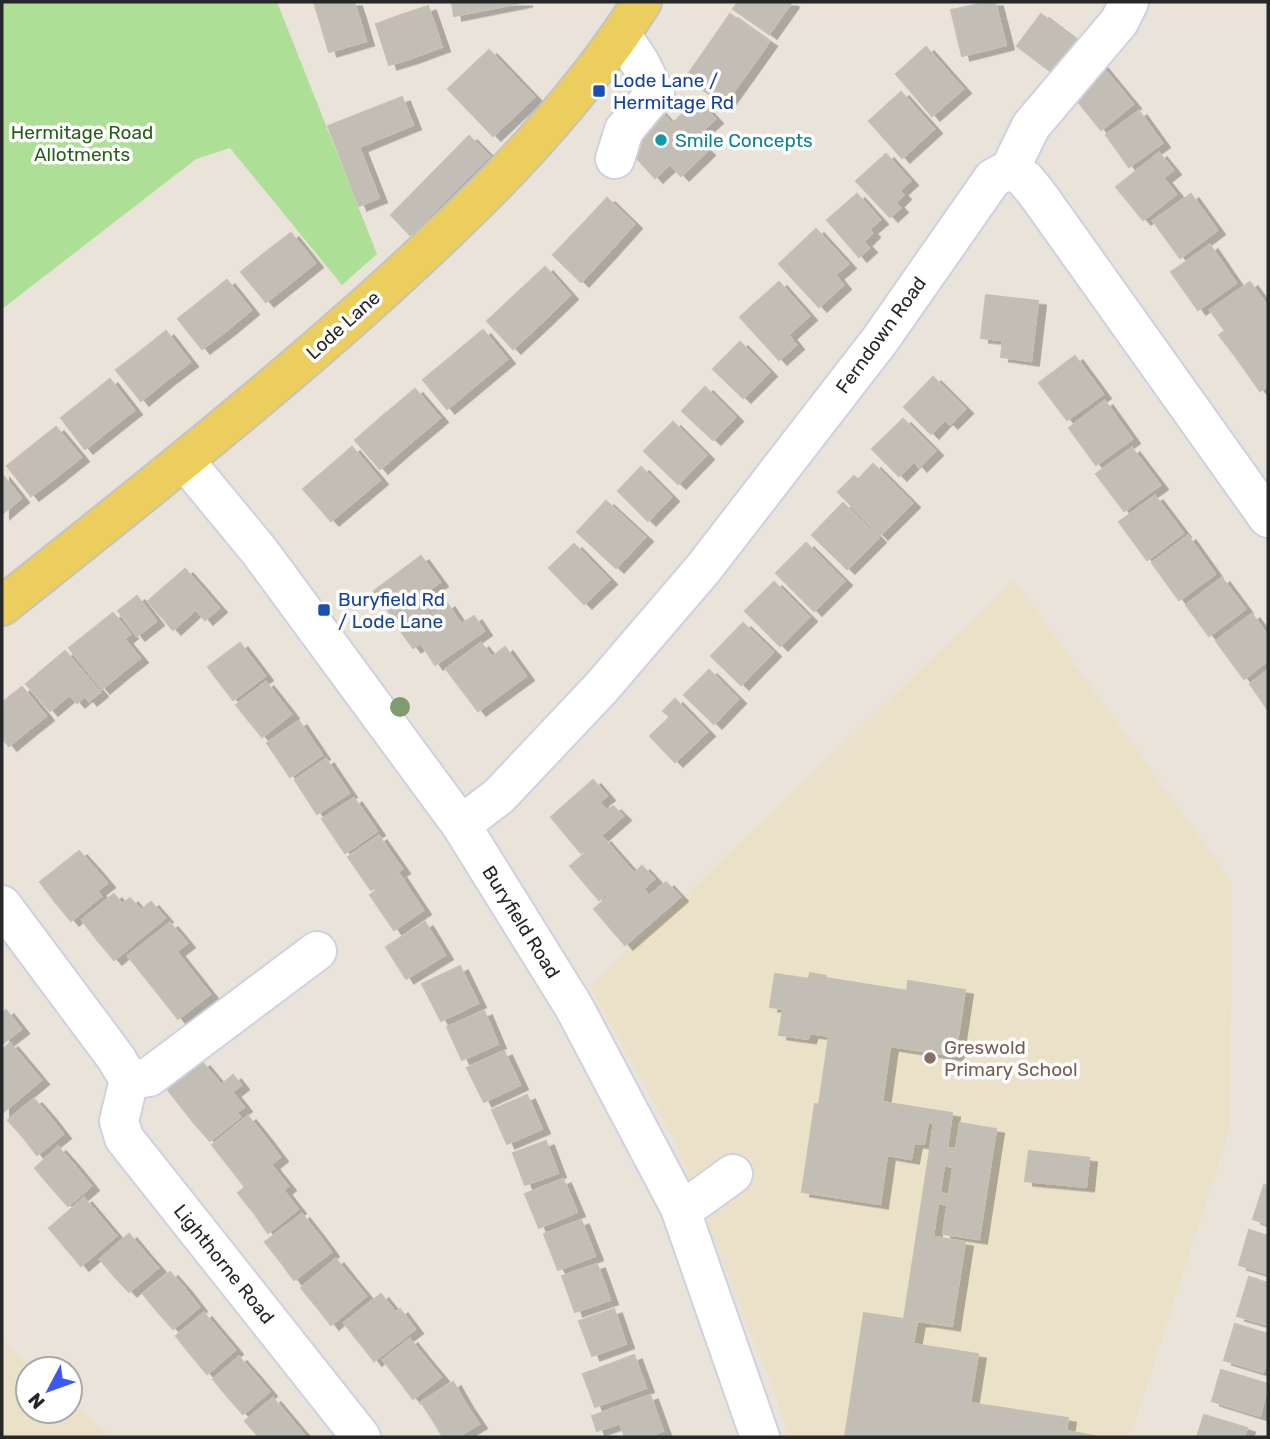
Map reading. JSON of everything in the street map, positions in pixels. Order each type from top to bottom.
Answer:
[{"type":"main road","name":"Lode Lane","points":[[2,606],[185,461],[284,378],[445,235],[522,156],[599,65],[642,2]]},
{"type":"street","points":[[1129,2],[1119,22],[1031,125],[1010,169],[1025,179],[1038,195],[1268,518]]},
{"type":"street","points":[[615,159],[624,130],[654,93],[640,63],[621,34]]},
{"type":"street","name":"Ferndown Road","points":[[461,825],[499,796],[601,688],[703,569],[880,340],[993,177],[1010,169]]},
{"type":"street","name":"Buryfield Road","points":[[185,461],[260,552],[461,825],[574,1007],[680,1208],[760,1437]]},
{"type":"street","points":[[2,905],[116,1058],[129,1080],[149,1077],[317,951]]},
{"type":"street","name":"Lighthorne Road","points":[[129,1080],[119,1121],[124,1138],[361,1437]]},
{"type":"street","points":[[680,1208],[697,1200],[733,1174]]},
{"type":"shaded area","name":"Greswold Primary School","points":[[1014,580],[1232,882],[1230,1128],[1130,1437],[788,1437],[776,1397],[674,1138],[590,987]]},
{"type":"shaded area","points":[[2,1341],[18,1355],[14,1355],[14,1425],[84,1425],[84,1413],[112,1437],[2,1437]]},
{"type":"green space","name":"Hermitage Road Allotments","points":[[2,2],[277,2],[377,254],[342,285],[230,148],[196,159],[2,309]]},
{"type":"building","points":[[314,2],[354,2],[358,14],[321,25]]},
{"type":"building","points":[[452,2],[525,2],[454,16]]},
{"type":"building","points":[[738,2],[791,3],[769,34],[733,9]]},
{"type":"building","points":[[995,2],[1006,45],[962,56],[951,10]]},
{"type":"building","points":[[428,6],[442,47],[412,58],[398,16]]},
{"type":"building","points":[[358,14],[366,41],[329,52],[321,25]]},
{"type":"building","points":[[730,14],[769,42],[747,73],[708,46]]},
{"type":"building","points":[[1041,14],[1082,45],[1058,77],[1017,46]]},
{"type":"building","points":[[398,16],[412,58],[389,65],[376,24]]},
{"type":"building","points":[[708,46],[747,73],[724,105],[686,77]]},
{"type":"building","points":[[926,47],[963,89],[932,116],[896,74]]},
{"type":"building","points":[[489,50],[534,97],[493,136],[448,89]]},
{"type":"building","points":[[1099,63],[1133,104],[1101,130],[1067,88]]},
{"type":"building","points":[[901,92],[934,129],[902,158],[869,121]]},
{"type":"building","points":[[402,97],[413,125],[359,147],[379,198],[359,206],[328,126]]},
{"type":"building","name":"Smile Concepts","points":[[697,100],[715,119],[694,138],[707,151],[681,176],[670,164],[655,178],[623,143],[658,110],[672,124]]},
{"type":"building","points":[[1139,111],[1162,143],[1129,167],[1106,135]]},
{"type":"building","points":[[469,136],[489,156],[410,235],[391,215]]},
{"type":"building","points":[[1159,153],[1173,170],[1163,178],[1176,194],[1143,220],[1116,187]]},
{"type":"building","points":[[886,154],[910,181],[899,191],[903,195],[895,203],[900,208],[890,217],[856,181]]},
{"type":"building","points":[[857,194],[880,220],[869,229],[872,233],[863,242],[869,248],[859,257],[827,220]]},
{"type":"building","points":[[1191,194],[1217,230],[1180,258],[1153,221]]},
{"type":"building","points":[[607,198],[634,224],[608,253],[580,227]]},
{"type":"building","points":[[580,227],[608,253],[581,282],[553,255]]},
{"type":"building","points":[[816,229],[848,264],[835,275],[843,285],[819,307],[779,264]]},
{"type":"building","points":[[291,233],[315,263],[290,283],[266,252]]},
{"type":"building","points":[[1210,245],[1236,283],[1198,310],[1171,272]]},
{"type":"building","points":[[266,252],[290,283],[266,302],[241,272]]},
{"type":"building","points":[[545,267],[570,295],[542,322],[516,294]]},
{"type":"building","points":[[227,280],[251,310],[227,330],[203,299]]},
{"type":"building","points":[[779,282],[809,316],[788,335],[796,345],[779,360],[740,317]]},
{"type":"building","points":[[1250,282],[1268,307],[1268,327],[1233,353],[1219,335],[1225,331],[1210,310]]},
{"type":"building","points":[[516,294],[542,322],[513,349],[487,321]]},
{"type":"building","points":[[986,295],[1038,301],[1031,361],[1001,357],[1003,340],[981,338]]},
{"type":"building","points":[[203,299],[227,330],[202,349],[178,319]]},
{"type":"building","points":[[1268,327],[1268,385],[1260,391],[1233,353]]},
{"type":"building","points":[[483,330],[507,359],[477,384],[453,355]]},
{"type":"building","points":[[166,331],[190,362],[165,381],[141,351]]},
{"type":"building","points":[[740,342],[769,372],[743,398],[713,369]]},
{"type":"building","points":[[141,351],[165,381],[141,401],[116,370]]},
{"type":"building","points":[[453,355],[477,384],[447,409],[423,380]]},
{"type":"building","points":[[1075,356],[1103,394],[1067,420],[1039,383]]},
{"type":"building","points":[[933,377],[965,409],[950,424],[945,419],[931,434],[904,407]]},
{"type":"building","points":[[110,379],[134,410],[110,429],[85,399]]},
{"type":"building","points":[[705,387],[735,417],[713,440],[682,411]]},
{"type":"building","points":[[415,389],[440,418],[410,443],[385,414]]},
{"type":"building","points":[[85,399],[110,429],[85,449],[61,418]]},
{"type":"building","points":[[1105,401],[1132,439],[1096,465],[1069,428]]},
{"type":"building","points":[[385,414],[410,443],[380,469],[355,440]]},
{"type":"building","points":[[903,419],[935,451],[919,467],[914,461],[899,476],[872,449]]},
{"type":"building","points":[[673,422],[706,455],[678,484],[644,451]]},
{"type":"building","points":[[56,427],[81,457],[56,477],[32,446]]},
{"type":"building","points":[[32,446],[56,477],[31,496],[7,466]]},
{"type":"building","points":[[352,447],[380,480],[331,521],[303,489]]},
{"type":"building","points":[[1132,448],[1160,485],[1124,511],[1096,474]]},
{"type":"building","points":[[873,464],[912,503],[880,535],[838,492],[854,476],[858,480]]},
{"type":"building","points":[[641,467],[671,497],[648,521],[618,491]]},
{"type":"building","points":[[2,474],[21,498],[2,514]]},
{"type":"building","points":[[1155,496],[1183,533],[1147,560],[1119,522]]},
{"type":"building","points":[[606,501],[645,537],[616,568],[577,532]]},
{"type":"building","points":[[843,503],[878,538],[847,569],[812,535]]},
{"type":"building","points":[[1188,536],[1215,574],[1179,600],[1152,563]]},
{"type":"building","points":[[806,543],[844,581],[814,611],[776,573]]},
{"type":"building","points":[[574,544],[609,580],[584,604],[549,568]]},
{"type":"building","points":[[421,556],[440,582],[429,590],[439,603],[402,630],[374,591]]},
{"type":"building","points":[[185,569],[219,608],[205,620],[196,609],[173,630],[148,601]]},
{"type":"building","points":[[1222,578],[1245,609],[1209,636],[1186,605]]},
{"type":"building","points":[[774,582],[809,617],[780,646],[745,611]]},
{"type":"building","points":[[137,596],[156,621],[137,636],[118,611]]},
{"type":"building","points":[[447,603],[461,624],[474,616],[484,631],[435,665],[421,643],[413,648],[402,633]]},
{"type":"building","points":[[113,613],[130,634],[124,639],[140,658],[121,673],[88,633]]},
{"type":"building","points":[[1252,614],[1268,636],[1268,660],[1244,679],[1216,641]]},
{"type":"building","points":[[743,623],[773,652],[741,685],[711,656]]},
{"type":"building","points":[[88,633],[121,673],[102,689],[69,648]]},
{"type":"building","points":[[240,643],[265,676],[233,700],[208,667]]},
{"type":"building","points":[[481,643],[492,657],[505,647],[526,676],[478,711],[446,669]]},
{"type":"building","points":[[65,651],[100,692],[89,701],[85,696],[77,703],[46,667]]},
{"type":"building","points":[[46,667],[69,695],[50,711],[26,684]]},
{"type":"building","points":[[709,670],[738,699],[714,724],[684,695]]},
{"type":"building","points":[[1268,670],[1268,710],[1250,684]]},
{"type":"building","points":[[266,682],[291,714],[262,737],[236,705]]},
{"type":"building","points":[[22,687],[46,716],[27,731],[3,702]]},
{"type":"building","points":[[675,699],[707,732],[675,762],[650,736],[670,717],[663,711]]},
{"type":"building","points":[[3,702],[27,731],[9,746],[2,738]]},
{"type":"building","points":[[299,721],[322,755],[290,777],[267,743]]},
{"type":"building","points":[[326,759],[349,793],[317,814],[295,780]]},
{"type":"building","points":[[593,780],[607,796],[599,802],[607,811],[613,806],[623,816],[581,853],[551,817]]},
{"type":"building","points":[[354,798],[377,831],[345,853],[322,819]]},
{"type":"building","points":[[379,836],[402,869],[371,890],[348,857]]},
{"type":"building","points":[[603,838],[632,871],[599,900],[570,866]]},
{"type":"building","points":[[79,851],[96,870],[56,903],[40,882]]},
{"type":"building","points":[[642,866],[654,879],[643,889],[649,896],[666,882],[680,897],[625,945],[594,909]]},
{"type":"building","points":[[96,870],[107,883],[97,891],[101,896],[71,921],[56,903]]},
{"type":"building","points":[[399,874],[423,910],[394,930],[370,895]]},
{"type":"building","points":[[114,894],[122,904],[130,898],[139,908],[98,941],[82,920]]},
{"type":"building","points":[[151,902],[165,918],[114,960],[98,941],[139,908],[141,910]]},
{"type":"building","points":[[425,922],[445,955],[406,979],[386,947]]},
{"type":"building","points":[[170,923],[187,943],[144,976],[128,956]]},
{"type":"building","points":[[176,951],[210,994],[178,1019],[144,976]]},
{"type":"building","points":[[460,966],[478,1003],[441,1021],[422,984]]},
{"type":"building","points":[[810,973],[907,991],[908,981],[965,990],[955,1056],[890,1046],[882,1102],[952,1113],[947,1148],[956,1149],[953,1167],[944,1165],[940,1193],[949,1195],[947,1205],[938,1203],[933,1237],[917,1234],[934,1123],[928,1122],[924,1144],[914,1143],[911,1159],[887,1155],[880,1204],[802,1192],[815,1104],[819,1105],[829,1036],[810,1033],[808,1039],[779,1035],[783,1009],[770,1007],[775,974],[809,979]]},
{"type":"building","points":[[6,1010],[21,1029],[2,1044],[2,1013]]},
{"type":"building","points":[[484,1011],[498,1044],[462,1060],[447,1027]]},
{"type":"building","points":[[10,1043],[26,1062],[2,1083],[2,1050]]},
{"type":"building","points":[[504,1051],[520,1085],[484,1102],[467,1068]]},
{"type":"building","points":[[26,1062],[41,1080],[2,1113],[2,1083]]},
{"type":"building","points":[[202,1062],[221,1085],[233,1075],[241,1085],[194,1123],[168,1090]]},
{"type":"building","points":[[232,1092],[244,1107],[236,1113],[240,1117],[210,1141],[194,1123]]},
{"type":"building","points":[[527,1095],[542,1129],[507,1144],[492,1110]]},
{"type":"building","points":[[34,1099],[49,1116],[23,1137],[8,1120]]},
{"type":"building","points":[[49,1116],[63,1134],[37,1155],[23,1137]]},
{"type":"building","points":[[248,1116],[265,1137],[228,1165],[212,1145]]},
{"type":"building","points":[[960,1123],[996,1129],[979,1239],[943,1234]]},
{"type":"building","points":[[265,1137],[280,1157],[244,1186],[228,1165]]},
{"type":"building","points":[[546,1141],[558,1173],[525,1185],[513,1153]]},
{"type":"building","points":[[58,1147],[75,1166],[51,1187],[35,1168]]},
{"type":"building","points":[[1029,1151],[1089,1158],[1086,1187],[1025,1181]]},
{"type":"building","points":[[75,1166],[91,1186],[68,1206],[51,1187]]},
{"type":"building","points":[[272,1166],[288,1186],[254,1213],[238,1193]]},
{"type":"building","points":[[563,1179],[577,1212],[539,1228],[525,1194]]},
{"type":"building","points":[[1264,1185],[1268,1186],[1268,1224],[1253,1219]]},
{"type":"building","points":[[283,1190],[298,1209],[268,1233],[254,1213]]},
{"type":"building","points":[[84,1198],[100,1217],[65,1247],[49,1228]]},
{"type":"building","points":[[302,1214],[317,1233],[280,1261],[265,1242]]},
{"type":"building","points":[[100,1217],[116,1236],[81,1266],[65,1247]]},
{"type":"building","points":[[581,1220],[595,1256],[558,1270],[544,1234]]},
{"type":"building","points":[[1249,1230],[1268,1236],[1268,1274],[1239,1265]]},
{"type":"building","points":[[317,1233],[331,1252],[294,1280],[280,1261]]},
{"type":"building","points":[[129,1234],[143,1251],[114,1276],[100,1259]]},
{"type":"building","points":[[917,1234],[965,1242],[952,1326],[904,1319]]},
{"type":"building","points":[[143,1251],[158,1268],[129,1292],[114,1276]]},
{"type":"building","points":[[336,1259],[351,1278],[316,1306],[301,1288]]},
{"type":"building","points":[[597,1264],[610,1300],[575,1312],[562,1276]]},
{"type":"building","points":[[170,1272],[185,1289],[158,1312],[143,1294]]},
{"type":"building","points":[[1249,1277],[1268,1283],[1268,1325],[1237,1316]]},
{"type":"building","points":[[351,1278],[366,1296],[331,1325],[316,1306]]},
{"type":"building","points":[[185,1289],[199,1307],[173,1329],[158,1312]]},
{"type":"building","points":[[381,1294],[396,1313],[359,1342],[344,1323]]},
{"type":"building","points":[[400,1309],[415,1329],[374,1361],[359,1342]]},
{"type":"building","points":[[614,1309],[626,1344],[592,1356],[579,1321]]},
{"type":"building","points":[[204,1313],[220,1332],[191,1355],[176,1336]]},
{"type":"building","points":[[864,1313],[917,1321],[913,1344],[978,1354],[970,1403],[1068,1418],[1066,1431],[1100,1437],[845,1437]]},
{"type":"building","points":[[1235,1324],[1268,1334],[1268,1357],[1263,1372],[1224,1360]]},
{"type":"building","points":[[220,1332],[235,1350],[207,1374],[191,1355]]},
{"type":"building","points":[[410,1339],[425,1358],[398,1379],[383,1360]]},
{"type":"building","points":[[634,1355],[646,1388],[595,1407],[583,1374]]},
{"type":"building","points":[[239,1357],[254,1374],[228,1397],[213,1379]]},
{"type":"building","points":[[425,1358],[441,1377],[413,1399],[398,1379]]},
{"type":"building","points":[[1221,1370],[1268,1384],[1260,1416],[1212,1401]]},
{"type":"building","points":[[254,1374],[269,1392],[243,1414],[228,1397]]},
{"type":"building","points":[[453,1382],[465,1403],[434,1422],[421,1402]]},
{"type":"building","points":[[650,1395],[663,1431],[646,1437],[625,1437],[620,1423],[597,1431],[592,1416]]},
{"type":"building","points":[[273,1398],[289,1417],[264,1437],[259,1437],[245,1421]]},
{"type":"building","points":[[465,1403],[479,1424],[457,1437],[443,1437],[434,1422]]},
{"type":"building","points":[[1204,1415],[1247,1428],[1244,1437],[1197,1437]]},
{"type":"building","points":[[289,1417],[305,1436],[264,1437]]},
{"type":"place","name":"Lode Lane / Hermitage Rd","points":[[599,91]]},
{"type":"place","name":"Smile Concepts","points":[[661,140]]},
{"type":"place","name":"Buryfield Rd / Lode Lane","points":[[324,610]]},
{"type":"place","name":"Greswold Primary School","points":[[930,1058]]}]
